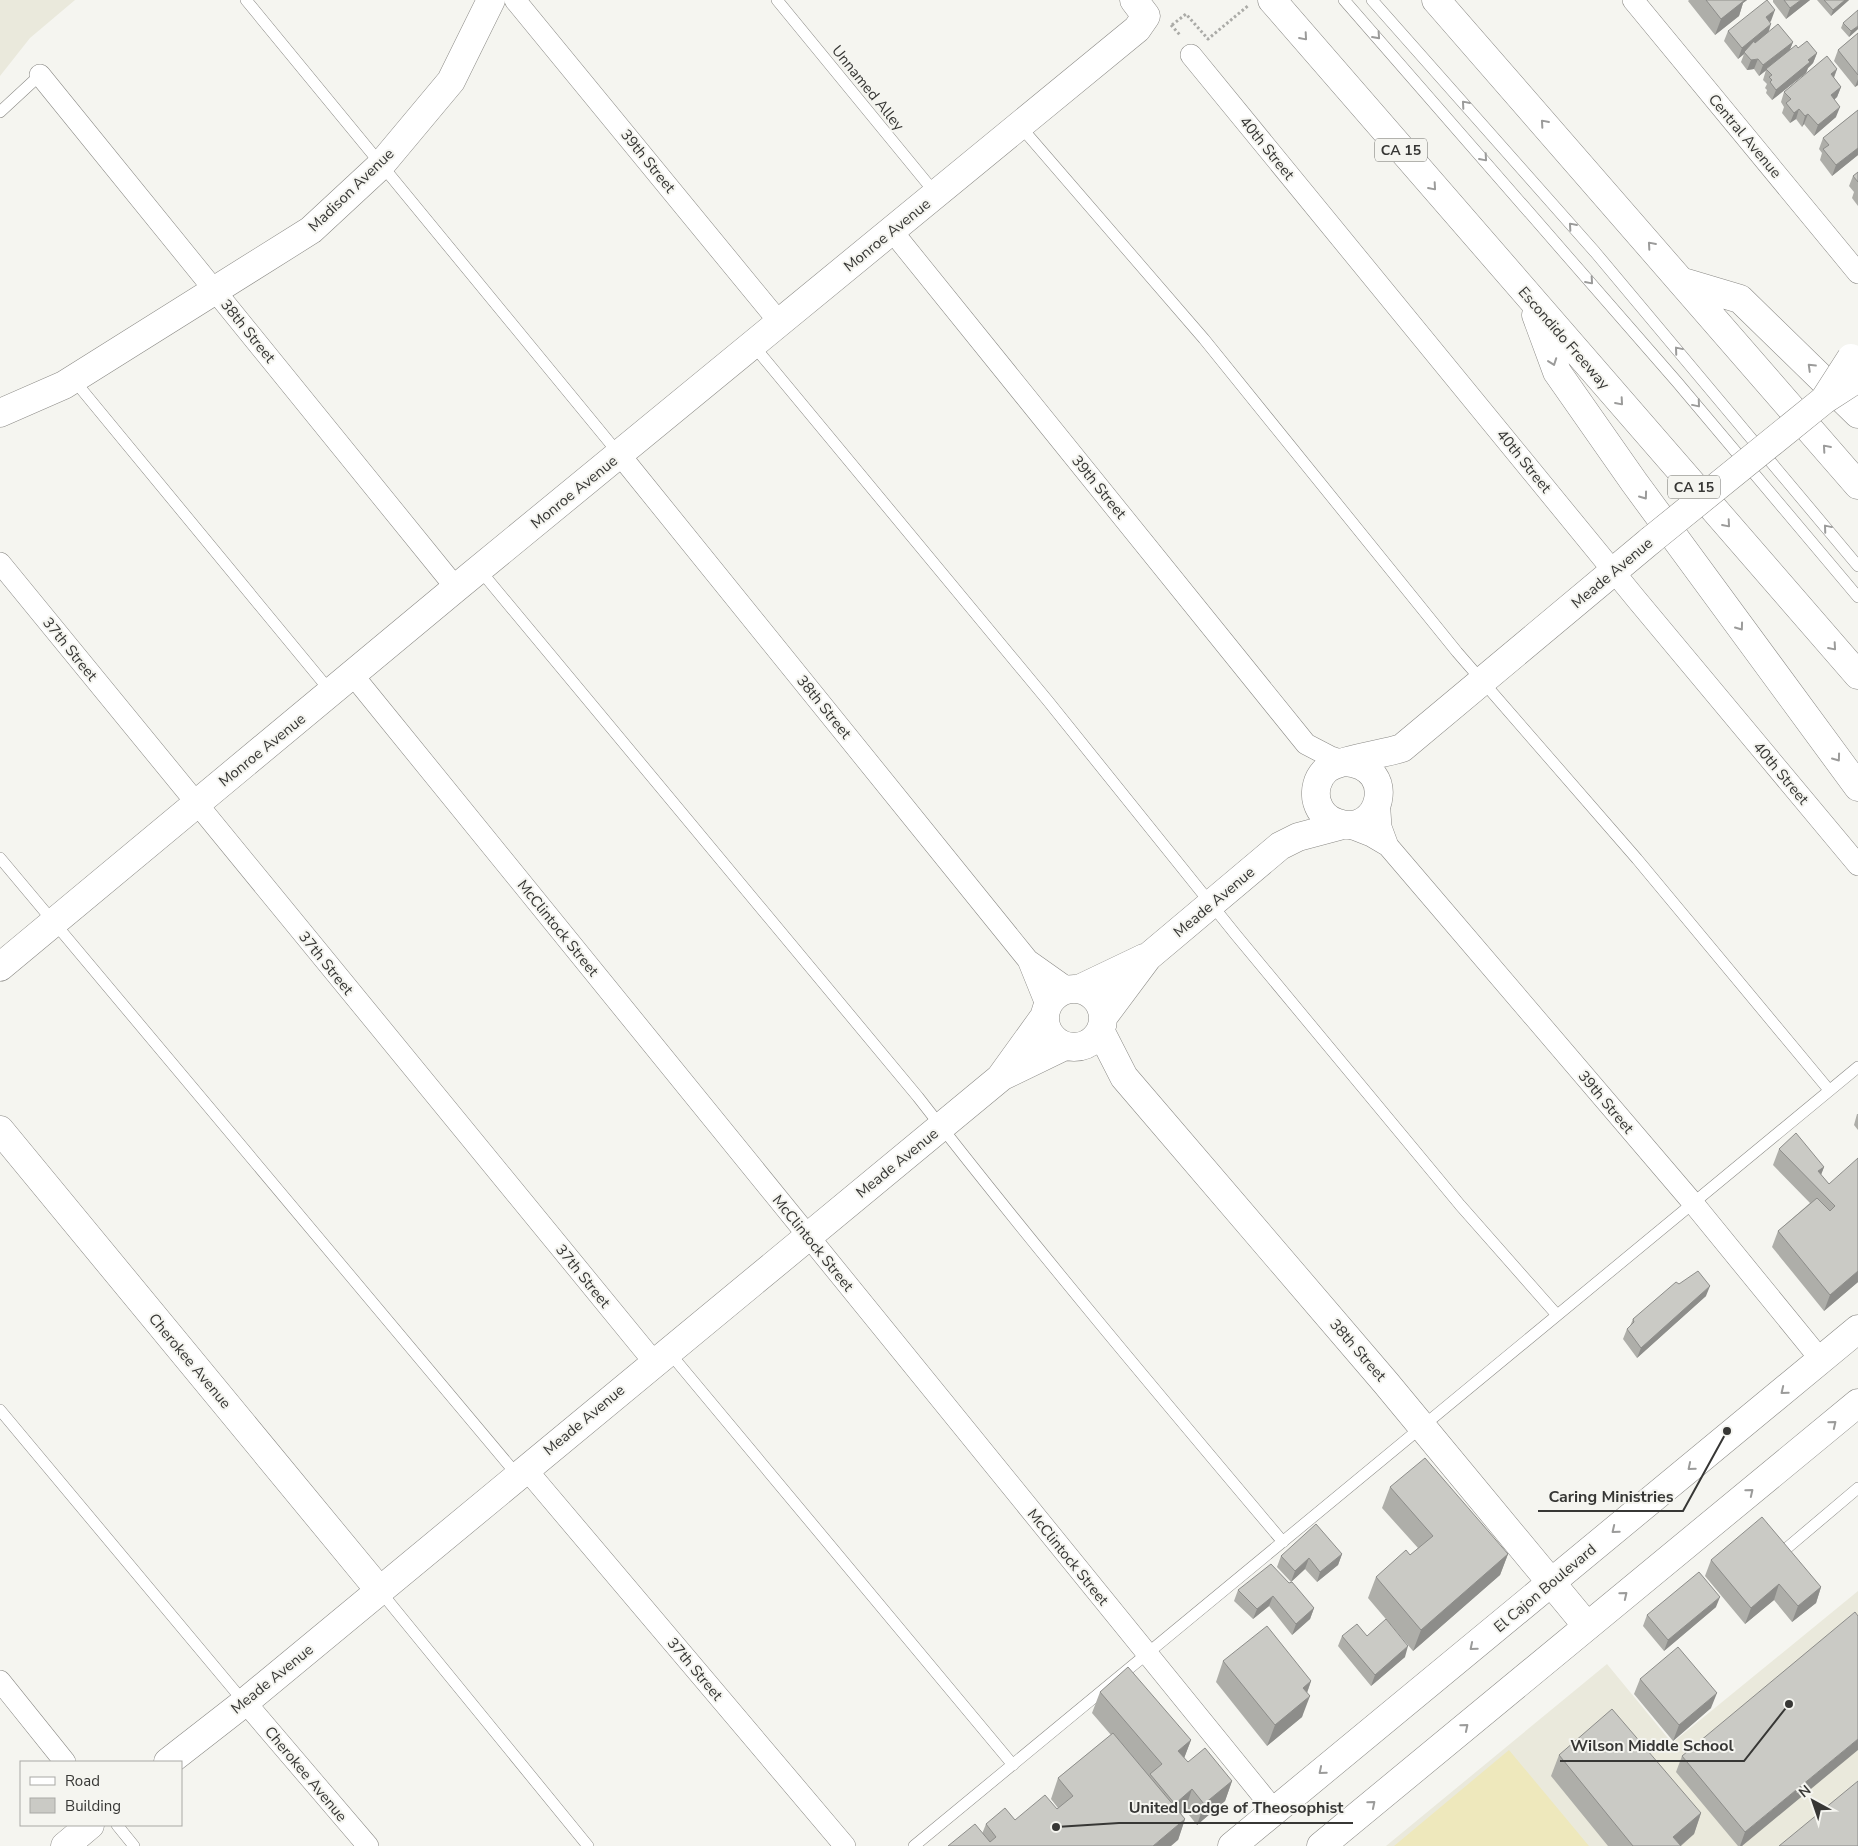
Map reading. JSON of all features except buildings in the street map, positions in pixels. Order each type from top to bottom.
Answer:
[{"type":"main road","name":"Madison Avenue","points":[[0,413],[73,379],[311,230],[380,166],[451,81],[491,0]]},
{"type":"main road","name":"Escondido Freeway","points":[[1272,0],[1858,675]]},
{"type":"main road","points":[[1436,0],[1858,485]]},
{"type":"main road","name":"Monroe Avenue","points":[[0,967],[479,569],[1136,29],[1140,8]]},
{"type":"main road","points":[[1683,282],[1740,299],[1858,414]]},
{"type":"main road","points":[[1530,299],[1557,372],[1634,482],[1858,787]]},
{"type":"main road","name":"Meade Avenue","points":[[1280,846],[1326,770],[1335,764],[1384,754],[1402,748],[1614,571],[1824,400],[1856,361]]},
{"type":"main road","name":"Meade Avenue","points":[[169,1761],[245,1702],[661,1356],[1000,1078],[1087,1035],[1148,957],[1280,846],[1298,837],[1342,825],[1353,825],[1370,816],[1402,748]]},
{"type":"main road","points":[[1346,762],[1357,763],[1370,772],[1379,786],[1379,797]]},
{"type":"main road","points":[[1316,789],[1319,808],[1325,816],[1342,825]]},
{"type":"main road","name":"Meade Avenue","points":[[1074,989],[1148,957]]},
{"type":"main road","points":[[1074,989],[1096,998],[1087,1035],[1050,1035],[1046,1012],[1056,995],[1074,989]]},
{"type":"main road","name":"Meade Avenue","points":[[1000,1078],[1046,1012]]},
{"type":"main road","name":"38th Street","points":[[1087,1035],[1422,1426],[1587,1626]]},
{"type":"main road","name":"Cherokee Avenue","points":[[0,1130],[380,1590]]},
{"type":"main road","name":"El Cajon Boulevard","points":[[1232,1846],[1858,1329]]},
{"type":"main road","points":[[1321,1846],[1858,1403]]},
{"type":"main road","points":[[64,1846],[89,1826]]},
{"type":"street","name":"39th Street","points":[[515,0],[780,323]]},
{"type":"street","name":"Central Avenue","points":[[1633,0],[1858,273]]},
{"type":"street","name":"40th Street","points":[[1191,55],[1858,866]]},
{"type":"street","name":"38th Street","points":[[40,75],[456,588]]},
{"type":"street","name":"39th Street","points":[[892,231],[1306,744],[1331,758],[1346,762]]},
{"type":"street","name":"38th Street","points":[[620,455],[1028,960],[1074,989]]},
{"type":"street","name":"37th Street","points":[[0,563],[195,804],[661,1356]]},
{"type":"street","name":"McClintock Street","points":[[352,674],[1275,1811]]},
{"type":"street","name":"39th Street","points":[[1306,744],[1316,789]]},
{"type":"street","name":"39th Street","points":[[1379,797],[1382,827],[1388,846]]},
{"type":"street","name":"39th Street","points":[[1342,825],[1371,836],[1388,846],[1693,1203],[1821,1360]]},
{"type":"street","name":"38th Street","points":[[1028,960],[1046,1012]]},
{"type":"street","name":"37th Street","points":[[522,1472],[844,1846]]},
{"type":"street","points":[[0,1681],[64,1761]]},
{"type":"street","name":"Cherokee Avenue","points":[[245,1702],[368,1846]]},
{"type":"lane","points":[[246,0],[380,166],[620,455]]},
{"type":"lane","name":"Unnamed Alley","points":[[777,0],[936,194]]},
{"type":"lane","points":[[1344,0],[1677,382],[1858,597]]},
{"type":"lane","points":[[1372,0],[1595,252],[1858,566]]},
{"type":"lane","points":[[0,112],[40,75]]},
{"type":"lane","points":[[1020,126],[1204,339],[1457,652],[1637,859],[1829,1090]]},
{"type":"lane","points":[[753,345],[1042,693],[1212,904],[1460,1205],[1557,1315]]},
{"type":"lane","points":[[73,379],[331,692]]},
{"type":"lane","points":[[479,569],[941,1127],[1122,1351],[1283,1542]]},
{"type":"lane","points":[[0,858],[522,1472]]},
{"type":"lane","points":[[914,1846],[1858,1066]]},
{"type":"lane","points":[[661,1356],[1013,1765]]},
{"type":"lane","points":[[0,1410],[245,1702]]},
{"type":"lane","points":[[1787,1548],[1858,1488]]},
{"type":"lane","points":[[380,1590],[588,1846]]},
{"type":"lane","points":[[118,1826],[134,1846]]},
{"type":"path","points":[[1172,25],[1186,14],[1208,39],[1256,0]]},
{"type":"path","points":[[1140,8],[1168,20],[1188,45],[1191,55]]},
{"type":"shaded area","points":[[0,0],[75,0],[30,38],[0,76]]},
{"type":"shaded area","points":[[1858,1591],[1858,1846],[1386,1846],[1607,1664],[1672,1743]]},
{"type":"shaded area","points":[[1509,1750],[1589,1846],[1394,1846]]},
{"type":"place","name":"Caring Ministries","points":[[1727,1431]]},
{"type":"place","name":"Wilson Middle School","points":[[1789,1704]]},
{"type":"place","name":"United Lodge of Theosophist","points":[[1056,1827]]}]
